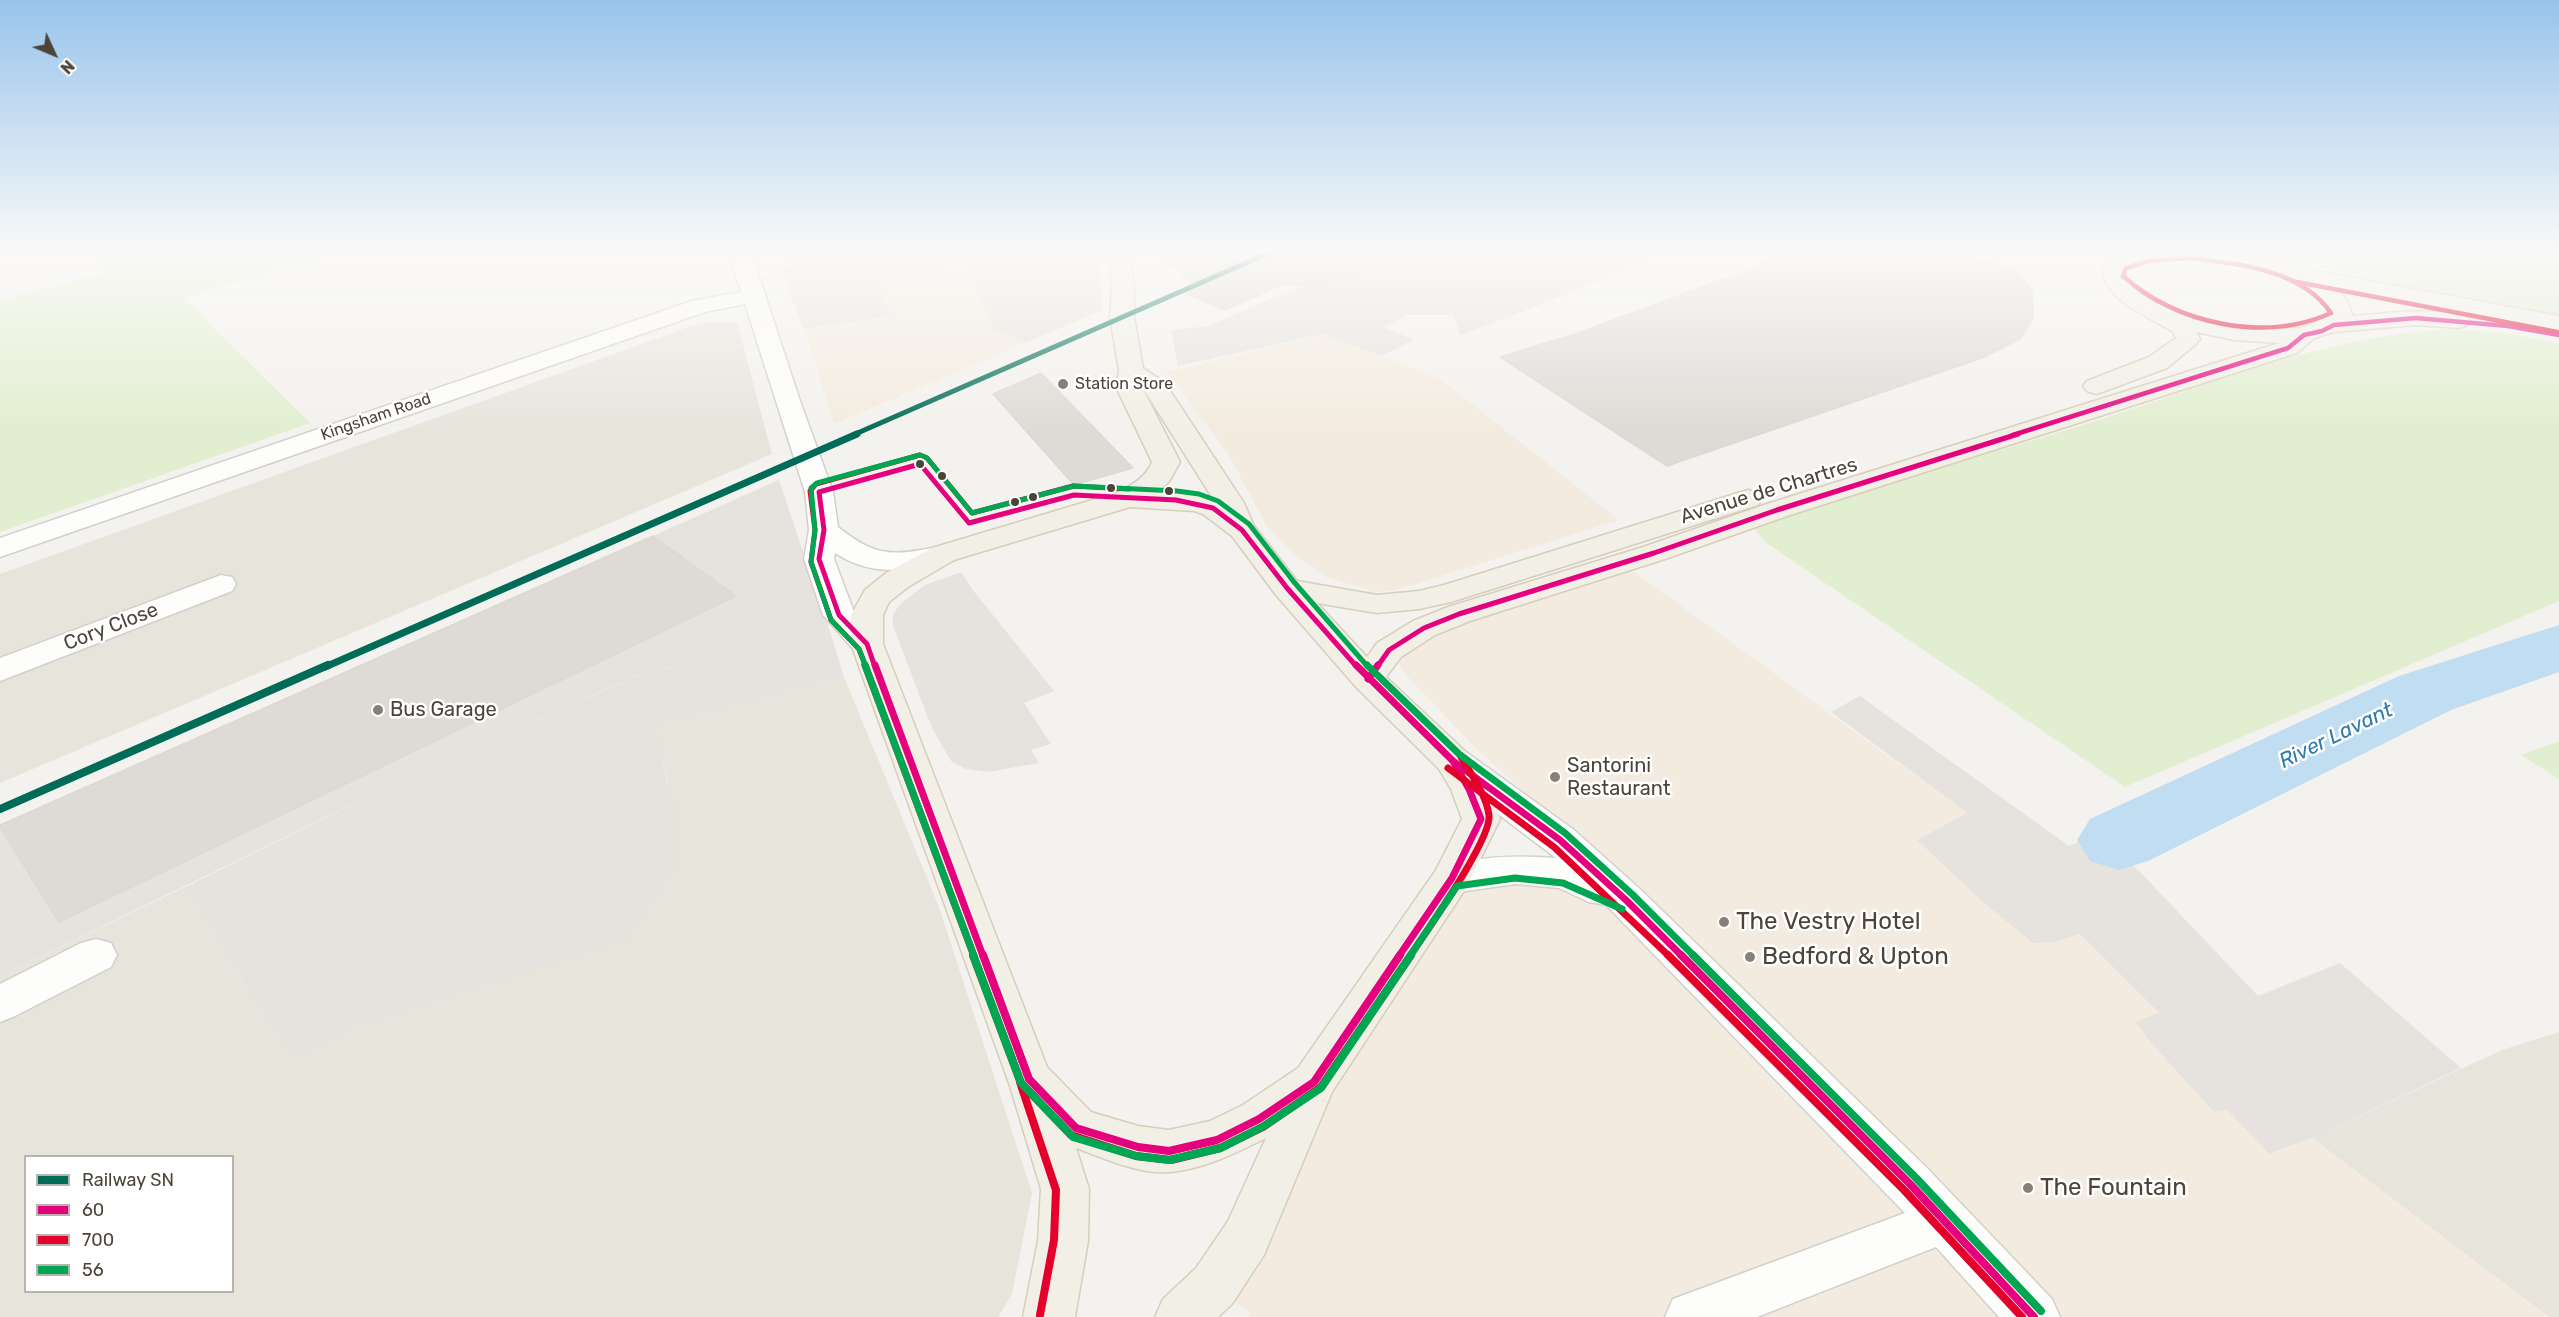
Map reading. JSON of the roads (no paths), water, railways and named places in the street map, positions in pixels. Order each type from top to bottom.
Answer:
[{"type":"main road","points":[[1049,1317],[1063,1241],[1065,1189],[1029,1079],[867,644],[867,615],[876,597],[897,580],[943,554],[1129,498],[1148,487],[1159,477],[1166,462],[1129,387],[1129,361],[1122,310]]},
{"type":"main road","name":"Avenue de Chartres","points":[[1287,588],[1377,604],[1419,600],[1451,593],[2057,399],[2132,374],[2178,351],[2188,339],[2181,327],[2154,310]]},
{"type":"main road","points":[[2158,310],[2197,324],[2242,333],[2275,336],[2304,335],[2322,331],[2334,325],[2416,318],[2508,326],[2559,335]]},
{"type":"main road","points":[[2334,325],[2342,316],[2341,310]]},
{"type":"main road","points":[[2494,310],[2559,323]]},
{"type":"main road","name":"Avenue de Chartres","points":[[1368,679],[1389,650],[1424,628],[1460,614],[1663,550],[1777,510],[2288,348],[2304,335]]},
{"type":"main road","points":[[1129,361],[1156,388],[1230,503],[1242,530],[1287,588],[1368,679],[1453,761],[1469,789],[1481,819],[1452,878],[1314,1082],[1246,1238],[1214,1286],[1181,1317]]},
{"type":"main road","points":[[1129,498],[1197,503],[1213,508],[1242,530]]},
{"type":"main road","points":[[1029,1079],[1076,1128],[1138,1147],[1168,1151],[1217,1140],[1259,1119],[1314,1082]]},
{"type":"street","name":"Kingsham Road","points":[[0,548],[687,310]]},
{"type":"street","points":[[759,310],[819,492],[824,530],[819,559],[839,615],[867,644]]},
{"type":"street","points":[[824,530],[844,548],[876,561],[904,564],[943,554]]},
{"type":"street","name":"Cory Close","points":[[0,670],[222,584]]},
{"type":"street","points":[[1453,761],[1560,840],[1627,901],[1910,1185],[2034,1317]]},
{"type":"street","points":[[1452,878],[1515,869],[1565,874],[1627,901]]},
{"type":"street","points":[[0,1004],[96,955]]},
{"type":"street","points":[[1692,1317],[1944,1221]]},
{"type":"waterway","name":"River Lavant","points":[[2119,840],[2425,693],[2559,647]]},
{"type":"waterway","points":[[2109,831],[2119,840]]},
{"type":"rail line","name":"SN","points":[[0,809],[1138,310]]},
{"type":"place","name":"Station Store","points":[[1063,384]]},
{"type":"place","name":"Bus Garage","points":[[378,710]]},
{"type":"place","name":"Santorini Restaurant","points":[[1555,777]]},
{"type":"place","name":"The Vestry Hotel","points":[[1724,922]]},
{"type":"place","name":"Bedford & Upton","points":[[1750,957]]},
{"type":"place","name":"The Fountain","points":[[2028,1188]]}]
